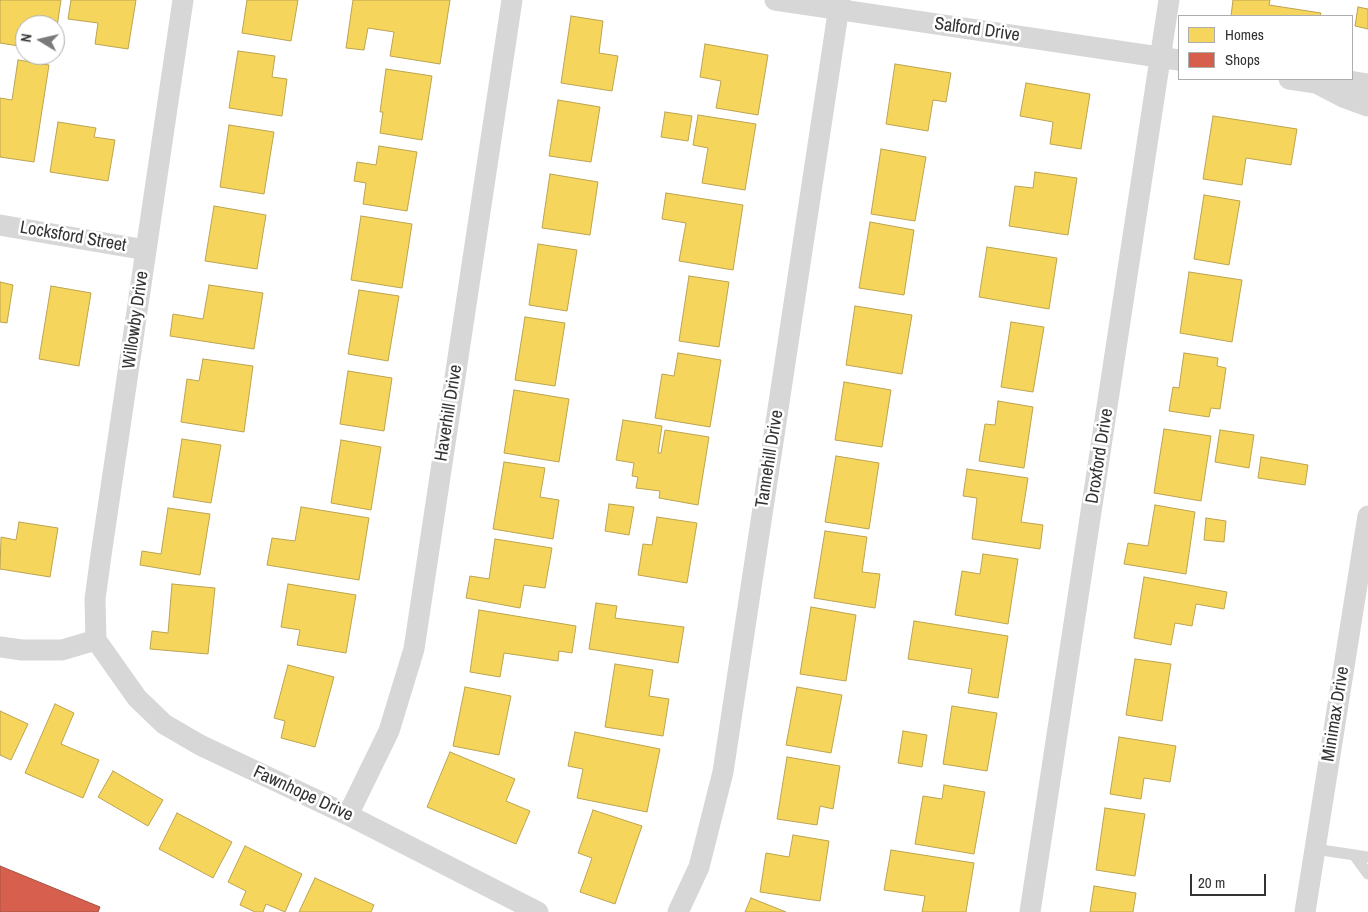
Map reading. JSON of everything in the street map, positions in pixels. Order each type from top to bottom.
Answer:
[{"type":"street","name":"Willowby Drive","points":[[96,640],[95,599],[183,0]]},
{"type":"street","name":"Haverhill Drive","points":[[348,815],[389,732],[414,649],[512,0]]},
{"type":"street","name":"Salford Drive","points":[[774,0],[839,5],[1170,59]]},
{"type":"street","name":"Droxford Drive","points":[[1030,912],[1170,59],[1169,0]]},
{"type":"street","name":"Tannehill Drive","points":[[678,912],[699,867],[723,772],[839,5]]},
{"type":"street","points":[[1296,80],[1316,83],[1348,81],[1368,84]]},
{"type":"street","points":[[1316,83],[1368,106]]},
{"type":"street","name":"Locksford Street","points":[[0,225],[146,250]]},
{"type":"street","name":"Minimax Drive","points":[[1305,912],[1368,516]]},
{"type":"street","name":"Fawnhope Drive","points":[[96,640],[136,698],[164,724],[200,745],[348,815],[538,912]]},
{"type":"street","points":[[0,647],[22,650],[62,650],[96,640]]},
{"type":"lane","points":[[1315,849],[1368,857]]},
{"type":"lane","points":[[1354,855],[1368,874]]},
{"type":"building: Homes","points":[[0,0],[61,0],[59,15],[15,15],[15,45],[0,43]]},
{"type":"building: Homes","points":[[71,0],[136,0],[128,49],[95,44],[98,23],[68,19]]},
{"type":"building: Homes","points":[[247,0],[298,0],[291,41],[242,33]]},
{"type":"building: Homes","points":[[353,0],[450,0],[440,64],[390,56],[394,32],[368,28],[364,50],[346,48]]},
{"type":"building: Homes","points":[[1233,0],[1270,0],[1269,5],[1321,13],[1320,15],[1231,15]]},
{"type":"building: Homes","points":[[1358,7],[1368,9],[1368,29],[1355,26]]},
{"type":"building: Homes","points":[[571,16],[603,21],[599,53],[618,56],[612,91],[561,83]]},
{"type":"building: Homes","points":[[705,44],[768,55],[758,115],[716,108],[721,81],[700,77]]},
{"type":"building: Homes","points":[[238,51],[275,56],[272,77],[287,79],[282,116],[229,108]]},
{"type":"building: Homes","points":[[895,64],[951,73],[946,102],[933,100],[928,131],[886,124]]},
{"type":"building: Homes","points":[[17,65],[49,65],[34,162],[0,157],[0,98],[12,100]]},
{"type":"building: Homes","points":[[386,69],[432,76],[422,140],[380,133],[383,112],[380,112]]},
{"type":"building: Homes","points":[[1026,83],[1090,94],[1081,149],[1050,144],[1053,122],[1020,116]]},
{"type":"building: Homes","points":[[558,100],[600,107],[591,162],[549,156]]},
{"type":"building: Homes","points":[[665,112],[692,116],[688,141],[661,137]]},
{"type":"building: Homes","points":[[698,115],[756,124],[745,190],[702,183],[708,148],[693,145]]},
{"type":"building: Homes","points":[[1213,116],[1297,129],[1291,165],[1246,158],[1242,185],[1203,179]]},
{"type":"building: Homes","points":[[58,122],[96,128],[94,137],[115,140],[108,181],[50,172]]},
{"type":"building: Homes","points":[[229,125],[274,132],[264,194],[220,187]]},
{"type":"building: Homes","points":[[379,146],[417,152],[407,211],[363,204],[366,183],[354,181],[357,162],[376,165]]},
{"type":"building: Homes","points":[[881,149],[926,157],[915,221],[871,214]]},
{"type":"building: Homes","points":[[1035,172],[1077,178],[1068,235],[1009,226],[1015,186],[1033,188]]},
{"type":"building: Homes","points":[[550,174],[598,182],[590,235],[542,228]]},
{"type":"building: Homes","points":[[666,193],[743,205],[733,270],[679,261],[686,223],[662,219]]},
{"type":"building: Homes","points":[[1204,195],[1240,201],[1229,265],[1194,259]]},
{"type":"building: Homes","points":[[214,206],[266,215],[257,269],[205,261]]},
{"type":"building: Homes","points":[[361,216],[412,224],[402,288],[351,280]]},
{"type":"building: Homes","points":[[870,222],[914,230],[904,295],[859,288]]},
{"type":"building: Homes","points":[[538,244],[577,250],[567,311],[529,305]]},
{"type":"building: Homes","points":[[987,247],[1057,258],[1049,309],[979,297]]},
{"type":"building: Homes","points":[[1189,272],[1242,280],[1232,342],[1180,333]]},
{"type":"building: Homes","points":[[689,276],[729,282],[719,347],[679,341]]},
{"type":"building: Homes","points":[[0,282],[13,285],[7,323],[0,322]]},
{"type":"building: Homes","points":[[209,285],[263,293],[254,349],[170,336],[173,314],[203,319]]},
{"type":"building: Homes","points":[[51,286],[91,293],[79,366],[39,359]]},
{"type":"building: Homes","points":[[359,290],[399,296],[388,361],[348,354]]},
{"type":"building: Homes","points":[[855,306],[912,315],[902,374],[846,365]]},
{"type":"building: Homes","points":[[525,317],[565,323],[555,386],[515,380]]},
{"type":"building: Homes","points":[[1011,322],[1044,327],[1033,392],[1001,387]]},
{"type":"building: Homes","points":[[678,353],[721,360],[710,427],[655,418],[662,374],[674,376]]},
{"type":"building: Homes","points":[[1184,353],[1218,358],[1217,366],[1226,368],[1220,409],[1211,408],[1209,417],[1169,411],[1173,387],[1179,388]]},
{"type":"building: Homes","points":[[203,359],[253,366],[244,432],[181,422],[187,379],[199,381]]},
{"type":"building: Homes","points":[[348,371],[392,378],[384,431],[340,424]]},
{"type":"building: Homes","points":[[844,382],[891,390],[882,447],[835,440]]},
{"type":"building: Homes","points":[[514,390],[569,399],[559,462],[504,453]]},
{"type":"building: Homes","points":[[998,401],[1033,407],[1024,468],[979,461],[985,424],[995,425]]},
{"type":"building: Homes","points":[[623,420],[662,426],[658,453],[661,453],[665,430],[709,437],[698,505],[659,498],[660,491],[636,488],[638,477],[632,476],[634,463],[616,460]]},
{"type":"building: Homes","points":[[1164,429],[1211,436],[1201,501],[1154,493]]},
{"type":"building: Homes","points":[[1220,430],[1254,435],[1249,468],[1215,462]]},
{"type":"building: Homes","points":[[182,439],[221,445],[211,503],[173,497]]},
{"type":"building: Homes","points":[[341,440],[381,447],[371,510],[331,503]]},
{"type":"building: Homes","points":[[836,456],[879,463],[869,529],[825,522]]},
{"type":"building: Homes","points":[[1261,457],[1308,465],[1305,485],[1258,478]]},
{"type":"building: Homes","points":[[504,462],[545,468],[540,497],[559,500],[553,539],[493,529]]},
{"type":"building: Homes","points":[[967,469],[1028,478],[1021,522],[1043,525],[1040,549],[972,539],[977,498],[963,496]]},
{"type":"building: Homes","points":[[609,504],[634,507],[629,535],[605,531]]},
{"type":"building: Homes","points":[[1155,505],[1195,512],[1186,574],[1124,564],[1128,543],[1148,546]]},
{"type":"building: Homes","points":[[301,507],[369,518],[359,580],[267,565],[272,538],[295,541]]},
{"type":"building: Homes","points":[[168,508],[210,514],[200,575],[140,565],[142,551],[161,554]]},
{"type":"building: Homes","points":[[657,517],[697,523],[687,583],[638,575],[643,544],[652,545]]},
{"type":"building: Homes","points":[[1206,518],[1226,521],[1224,542],[1204,540]]},
{"type":"building: Homes","points":[[19,522],[58,528],[50,577],[0,569],[1,537],[16,540]]},
{"type":"building: Homes","points":[[825,531],[867,537],[862,572],[880,574],[875,608],[814,598]]},
{"type":"building: Homes","points":[[495,539],[552,548],[545,588],[524,585],[520,608],[466,598],[470,576],[489,579]]},
{"type":"building: Homes","points":[[983,554],[1018,559],[1008,624],[955,615],[962,571],[980,574]]},
{"type":"building: Homes","points":[[1144,577],[1227,592],[1224,609],[1196,604],[1192,626],[1175,623],[1171,645],[1134,638]]},
{"type":"building: Homes","points":[[172,584],[215,588],[208,654],[150,649],[152,631],[168,633]]},
{"type":"building: Homes","points":[[288,584],[356,595],[346,653],[297,645],[300,630],[281,627]]},
{"type":"building: Homes","points":[[596,603],[617,606],[615,618],[684,627],[678,663],[589,649]]},
{"type":"building: Homes","points":[[811,607],[856,615],[846,681],[800,674]]},
{"type":"building: Homes","points":[[479,610],[576,626],[572,653],[559,651],[558,661],[504,653],[500,677],[470,672]]},
{"type":"building: Homes","points":[[914,621],[1008,636],[998,698],[968,693],[972,669],[908,659]]},
{"type":"building: Homes","points":[[1135,659],[1171,664],[1162,721],[1126,715]]},
{"type":"building: Homes","points":[[615,664],[653,670],[649,696],[669,699],[663,736],[605,727]]},
{"type":"building: Homes","points":[[288,665],[334,677],[315,747],[281,738],[285,721],[274,718]]},
{"type":"building: Homes","points":[[465,687],[511,696],[499,755],[453,746]]},
{"type":"building: Homes","points":[[797,687],[842,695],[831,753],[786,745]]},
{"type":"building: Homes","points":[[55,704],[74,713],[61,744],[99,760],[83,798],[25,773]]},
{"type":"building: Homes","points":[[952,706],[997,713],[987,771],[943,764]]},
{"type":"building: Homes","points":[[0,711],[28,724],[11,760],[0,755]]},
{"type":"building: Homes","points":[[903,731],[927,735],[922,767],[898,763]]},
{"type":"building: Homes","points":[[575,732],[660,749],[647,812],[577,798],[583,769],[568,766]]},
{"type":"building: Homes","points":[[1119,737],[1176,746],[1170,782],[1144,778],[1141,799],[1110,794]]},
{"type":"building: Homes","points":[[450,752],[515,779],[506,801],[530,811],[516,844],[427,807]]},
{"type":"building: Homes","points":[[787,757],[840,766],[833,809],[820,806],[817,825],[777,819]]},
{"type":"building: Homes","points":[[113,771],[163,800],[148,826],[98,797]]},
{"type":"building: Homes","points":[[944,785],[985,792],[974,854],[915,844],[923,796],[942,799]]},
{"type":"building: Homes","points":[[1105,808],[1145,814],[1135,876],[1096,870]]},
{"type":"building: Homes","points":[[593,810],[642,826],[615,904],[580,892],[592,858],[578,853]]},
{"type":"building: Homes","points":[[177,813],[232,842],[213,878],[159,849]]},
{"type":"building: Homes","points":[[793,835],[829,841],[820,901],[760,892],[766,853],[789,857]]},
{"type":"building: Homes","points":[[245,846],[302,874],[285,912],[266,904],[263,912],[255,912],[240,905],[246,891],[228,882]]},
{"type":"building: Homes","points":[[891,850],[974,863],[966,912],[922,912],[925,896],[884,890]]},
{"type":"building: Homes","points":[[315,878],[374,905],[371,912],[299,912]]},
{"type":"building: Homes","points":[[1094,886],[1136,893],[1133,912],[1090,912]]},
{"type":"building: Homes","points":[[751,898],[786,912],[745,912]]},
{"type":"building: Shops","points":[[0,866],[100,907],[98,912],[0,912]]}]
